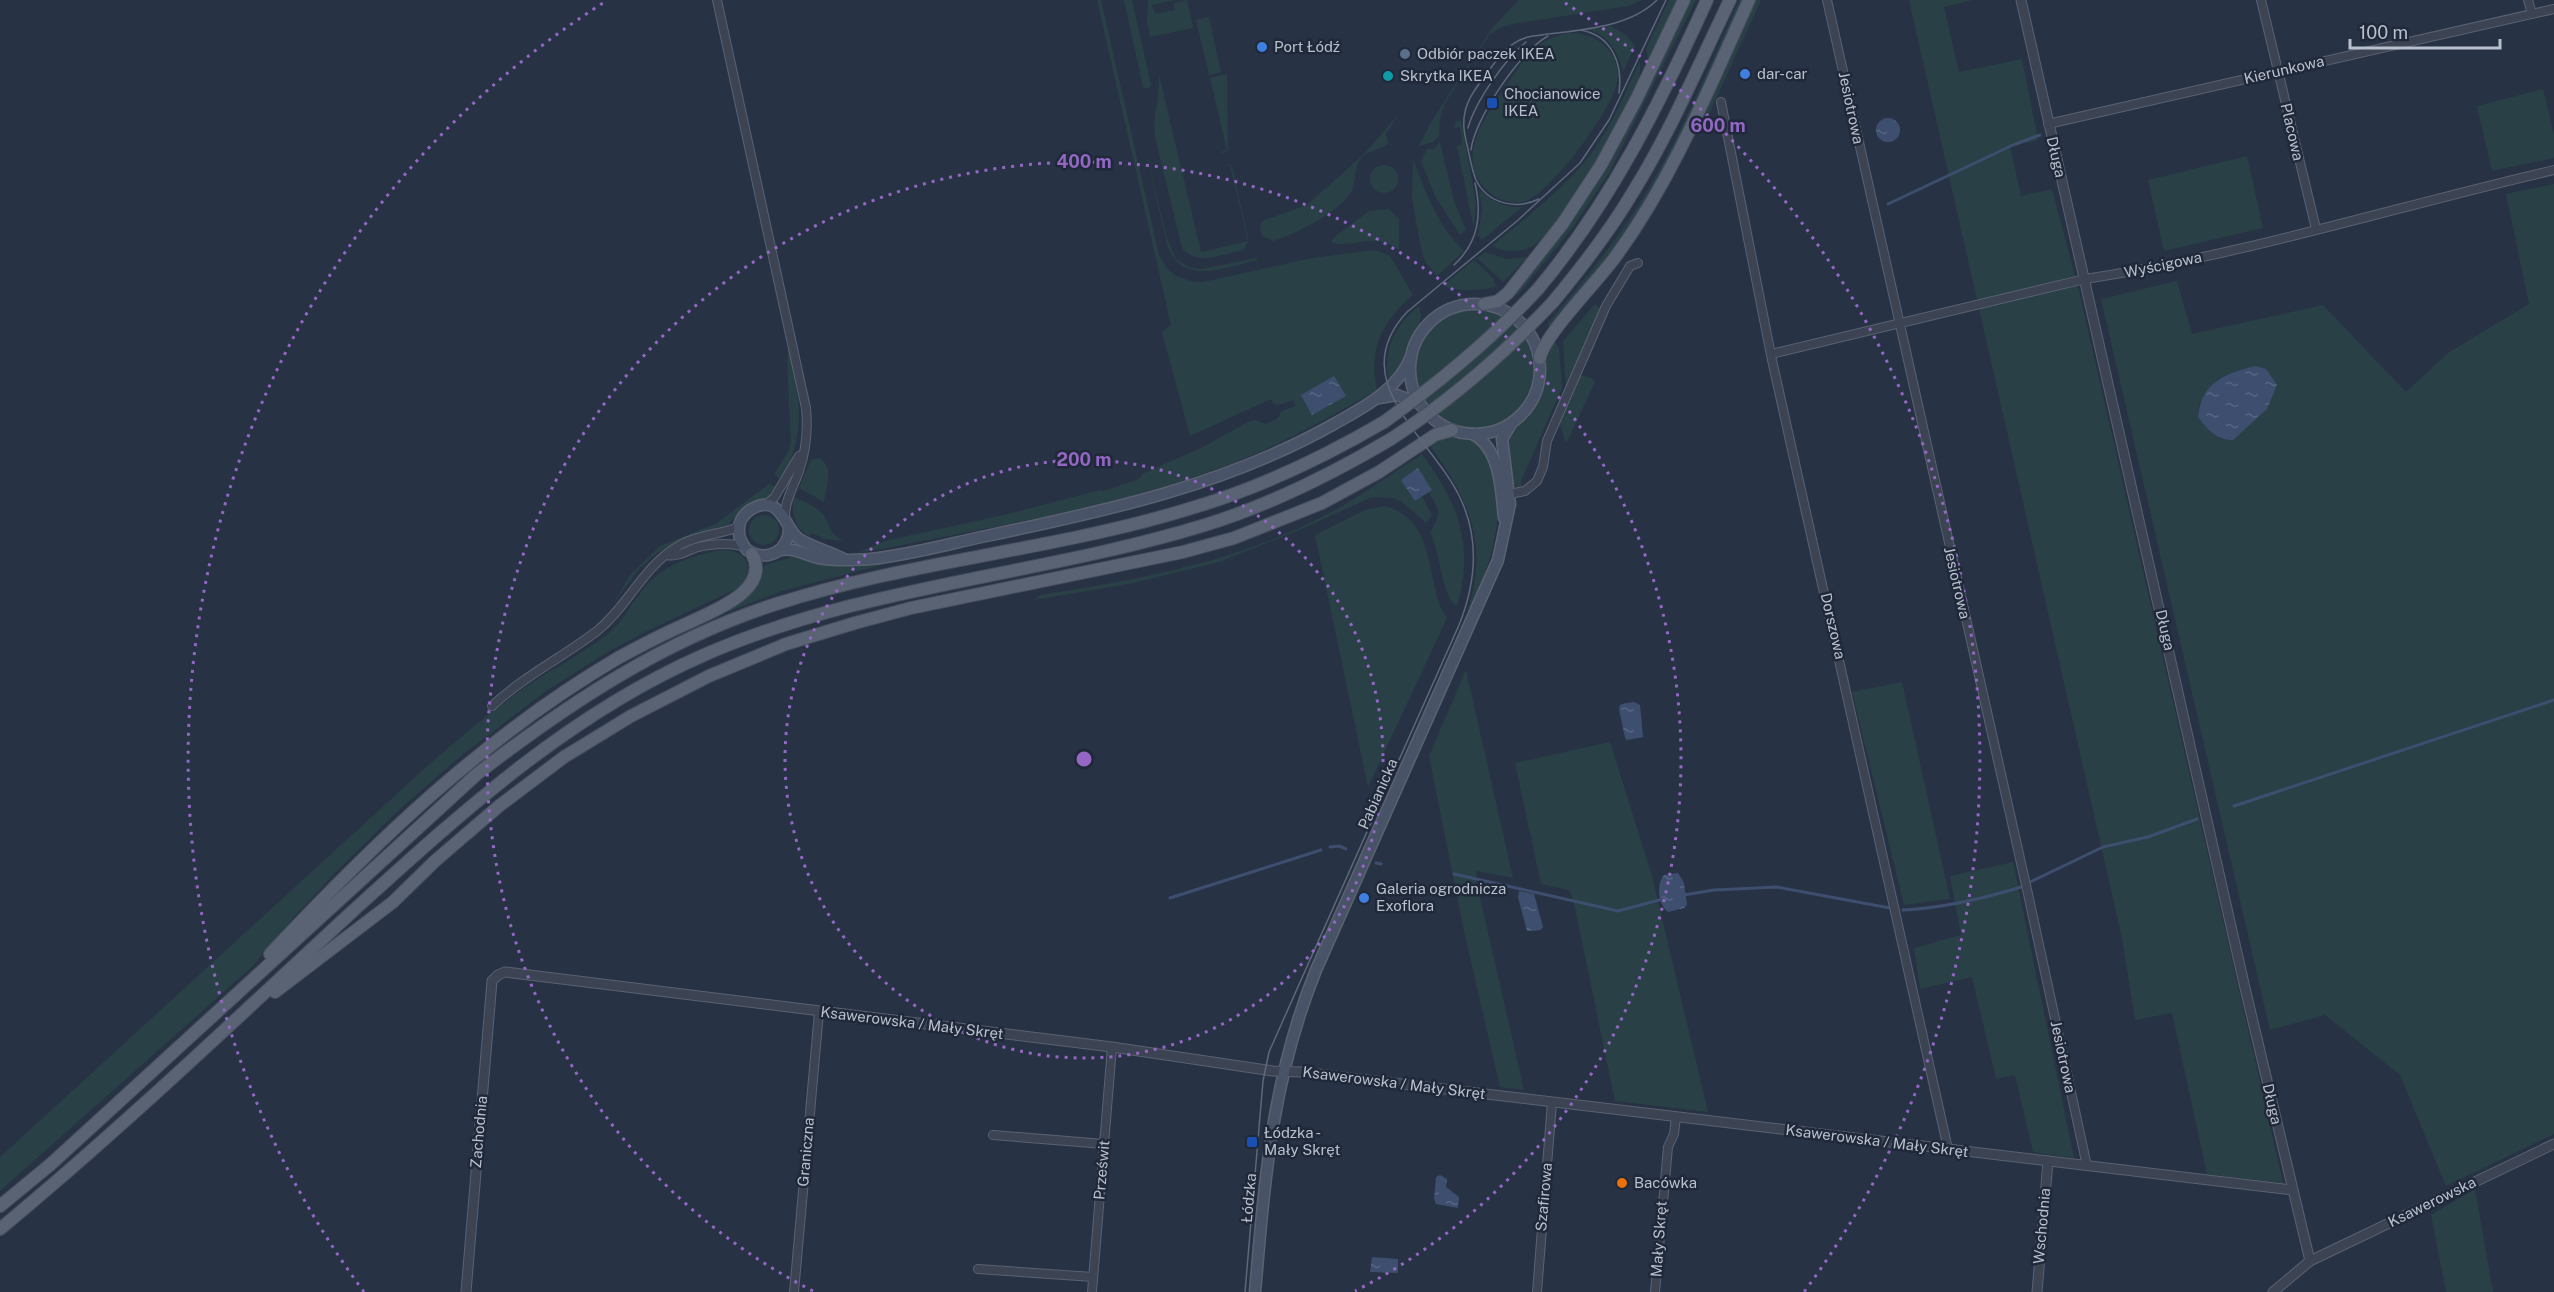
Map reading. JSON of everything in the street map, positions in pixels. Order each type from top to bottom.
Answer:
[{"type":"main road","points":[[748,550],[764,556],[781,550],[794,550],[824,559],[885,557],[1078,517],[1166,494],[1250,465],[1289,448],[1378,398],[1399,379],[1420,334],[1435,318],[1459,306],[1498,302],[1505,296],[1581,197],[1617,137],[1684,0]]},
{"type":"main road","points":[[0,1206],[51,1164],[477,774],[544,722],[641,662],[738,618],[797,598],[886,576],[1108,530],[1195,508],[1284,474],[1384,422],[1429,390],[1476,351],[1538,289],[1585,230],[1619,177],[1659,104],[1707,0]]},
{"type":"main road","points":[[0,1229],[117,1129],[488,791],[558,737],[651,680],[738,640],[829,610],[1146,541],[1205,525],[1257,507],[1310,484],[1391,439],[1468,383],[1514,342],[1552,302],[1598,244],[1634,191],[1679,106],[1730,0]]},
{"type":"main road","points":[[1540,358],[1547,339],[1616,256],[1661,186],[1682,146],[1749,0]]},
{"type":"main road","points":[[1378,398],[1397,395],[1410,398],[1421,405],[1433,418],[1452,430],[1473,434],[1489,433],[1511,424],[1528,407],[1534,397],[1540,376],[1540,358],[1533,338],[1520,322],[1502,310],[1484,304]]},
{"type":"main road","points":[[1411,357],[1413,387],[1421,405]]},
{"type":"main road","name":"Pabianicka","points":[[1283,1071],[1299,1014],[1316,970],[1493,573],[1509,513],[1502,439],[1511,424]]},
{"type":"main road","points":[[257,1000],[278,991],[349,938],[393,902],[435,861],[499,806],[564,756],[631,716],[709,676],[786,644],[910,608],[1183,552],[1245,535],[1298,514],[1337,495],[1386,468],[1435,435],[1452,430]]},
{"type":"main road","name":"Pabianicka","points":[[1473,434],[1486,444],[1495,464],[1502,497],[1505,530]]},
{"type":"main road","points":[[260,973],[268,955],[365,856],[483,750],[577,682],[628,652],[735,599],[753,579],[756,565],[739,534],[740,522],[747,512],[764,506],[776,508],[785,516],[789,528],[788,540],[781,550]]},
{"type":"main road","points":[[789,528],[799,538],[845,559]]},
{"type":"main road","name":"Łódzka","points":[[1256,1292],[1270,1138],[1283,1071]]},
{"type":"street","points":[[717,0],[807,419],[800,467],[786,503],[785,516]]},
{"type":"street","name":"Jesiotrowa","points":[[1827,0],[2087,1166]]},
{"type":"street","name":"Długa","points":[[2021,0],[2310,1261]]},
{"type":"street","name":"Placowa","points":[[2261,0],[2316,228]]},
{"type":"street","points":[[2528,0],[2532,14]]},
{"type":"street","name":"Kierunkowa","points":[[2048,124],[2554,9]]},
{"type":"street","name":"Dorszowa","points":[[1721,102],[1771,354],[1948,1149]]},
{"type":"street","name":"Wyścigowa","points":[[1771,354],[2085,279],[2136,272],[2554,170]]},
{"type":"street","points":[[1509,494],[1525,491],[1537,481],[1543,467],[1547,441],[1606,306],[1630,266],[1638,263]]},
{"type":"street","points":[[764,506],[774,498],[794,467],[806,438]]},
{"type":"street","points":[[492,706],[523,680],[598,630],[619,609],[642,578],[673,549],[683,543],[730,530],[740,522]]},
{"type":"street","points":[[667,555],[674,556],[709,546],[726,544],[748,550]]},
{"type":"street","name":"Ksawerowska / Mały Skręt","points":[[498,975],[505,972],[1113,1047],[1283,1071],[2292,1190]]},
{"type":"street","name":"Zachodnia","points":[[466,1292],[492,981],[498,975]]},
{"type":"street","name":"Graniczna","points":[[794,1292],[819,1011]]},
{"type":"street","name":"Prześwit","points":[[1092,1292],[1113,1047]]},
{"type":"street","name":"Szafirowa","points":[[1537,1292],[1552,1102]]},
{"type":"street","name":"Mały Skręt","points":[[1655,1292],[1668,1147],[1674,1134],[1676,1116]]},
{"type":"street","points":[[993,1135],[1104,1144]]},
{"type":"street","name":"Ksawerowska","points":[[2272,1292],[2310,1261],[2554,1144]]},
{"type":"street","name":"Wschodnia","points":[[2037,1292],[2048,1161]]},
{"type":"street","points":[[978,1269],[1093,1277]]},
{"type":"green space","points":[[1097,0],[1101,0],[1159,255],[1166,267],[1174,275],[1194,282],[1203,282],[1312,258],[1375,250],[1390,256],[1413,295],[1393,315],[1380,337],[1374,362],[1377,390],[1265,450],[1204,474],[1067,512],[856,553],[889,540],[1103,491],[1139,479],[1142,474],[1201,448],[1248,422],[1255,420],[1266,424],[1278,418],[1281,411],[1296,406],[1293,400],[1279,405],[1274,404],[1271,399],[1190,436],[1162,332],[1171,325]]},
{"type":"green space","points":[[1124,0],[1132,0],[1151,85],[1148,89],[1143,87]]},
{"type":"green space","points":[[1148,0],[1175,0],[1152,5],[1155,14],[1175,10],[1174,3],[1187,0],[1193,28],[1150,37],[1147,21]]},
{"type":"green space","points":[[1519,0],[1643,0],[1628,6],[1513,24],[1502,27],[1489,35],[1445,103],[1440,118],[1439,136],[1433,142],[1419,146],[1431,122],[1492,28]]},
{"type":"green space","points":[[1669,0],[1677,0],[1648,60],[1646,49]]},
{"type":"green space","points":[[1691,0],[1696,0],[1609,173],[1570,231],[1517,296],[1513,292],[1580,209],[1611,162]]},
{"type":"green space","points":[[1739,0],[1742,0],[1689,117],[1644,203],[1609,256],[1550,327],[1547,324],[1604,254],[1651,184],[1692,106]]},
{"type":"green space","points":[[1756,0],[1761,0],[1710,112],[1688,148]]},
{"type":"green space","points":[[1909,0],[1973,0],[1944,7],[1959,72],[2022,59],[2038,140],[2010,147],[2021,196],[2052,189],[2079,291],[2283,1183],[2207,1174],[2172,1013],[2135,1020],[2122,938]]},
{"type":"green space","points":[[1209,17],[1221,72],[1209,75],[1196,20]]},
{"type":"green space","points":[[1611,26],[1626,35],[1635,46],[1623,72],[1612,46],[1602,36],[1588,29]]},
{"type":"green space","points":[[1570,33],[1598,40],[1611,53],[1618,72],[1613,94],[1593,130],[1548,185],[1523,202],[1509,202],[1501,199],[1489,192],[1478,180],[1473,166],[1476,138],[1490,110],[1526,58],[1548,40]]},
{"type":"green space","points":[[1640,61],[1639,79],[1633,95],[1594,167],[1562,215],[1531,247],[1509,251],[1492,246],[1545,202],[1582,165],[1607,129]]},
{"type":"green space","points":[[1158,70],[1201,252],[1248,241],[1230,165],[1223,167],[1229,164],[1232,166],[1249,241],[1243,250],[1203,258],[1188,254],[1182,248],[1155,137]]},
{"type":"green space","points":[[1227,74],[1228,150],[1221,154],[1220,152],[1227,150],[1210,78]]},
{"type":"green space","points":[[2543,89],[2554,135],[2554,158],[2492,171],[2477,106]]},
{"type":"green space","points":[[1399,114],[1386,134],[1388,144],[1366,154],[1360,160],[1356,167],[1353,187],[1341,204],[1319,220],[1282,238],[1273,241],[1262,236],[1260,229],[1262,221],[1307,205],[1362,156]]},
{"type":"green space","points":[[1461,120],[1476,203],[1474,229],[1457,146],[1462,145],[1460,127],[1454,128],[1456,122]]},
{"type":"green space","points":[[1139,123],[1167,238],[1176,259],[1190,268],[1201,269],[1257,258],[1257,260],[1206,271],[1193,270],[1183,266],[1174,258],[1167,244]]},
{"type":"green space","points":[[1440,142],[1454,201],[1466,230],[1460,235],[1435,196],[1421,161],[1427,149],[1433,149]]},
{"type":"green space","points":[[2247,156],[2263,228],[2164,251],[2148,180]]},
{"type":"green space","points":[[1413,160],[1440,220],[1464,251],[1437,276],[1426,263],[1421,249],[1412,198]]},
{"type":"green space","points":[[1384,165],[1394,169],[1398,179],[1394,189],[1384,193],[1374,189],[1370,179],[1374,169]]},
{"type":"green space","points":[[2554,184],[2554,1134],[2446,1186],[2400,1075],[2325,1015],[2270,1030],[2101,299],[2177,281],[2192,334],[2323,305],[2406,392],[2448,353],[2529,304],[2506,194]],"holes":[[[2220,377],[2222,440],[2198,417],[2199,404]]]},
{"type":"green space","points":[[1479,189],[1498,203],[1522,207],[1482,240],[1478,235],[1482,210]]},
{"type":"green space","points":[[1388,209],[1399,218],[1399,250],[1390,244],[1373,241],[1350,244],[1332,243],[1332,239],[1369,211]]},
{"type":"green space","points":[[1485,252],[1506,259],[1528,257],[1503,282],[1477,258]]},
{"type":"green space","points":[[1474,260],[1493,278],[1496,287],[1461,290],[1444,285]]},
{"type":"green space","points":[[1595,304],[1599,308],[1598,315],[1566,388],[1563,341]]},
{"type":"green space","points":[[1419,306],[1420,322],[1410,340],[1403,363],[1389,382],[1387,360],[1392,340],[1403,322]]},
{"type":"green space","points":[[1475,310],[1497,315],[1517,327],[1529,347],[1534,369],[1529,391],[1517,411],[1497,423],[1475,428],[1453,423],[1433,411],[1421,391],[1416,369],[1421,347],[1433,327],[1453,315]]},
{"type":"green space","points":[[1554,341],[1559,348],[1562,388],[1521,481],[1522,487],[1517,487],[1512,477],[1506,442],[1542,395],[1548,354]]},
{"type":"green space","points":[[789,348],[799,414],[795,444],[782,480],[775,476],[775,473],[789,450],[791,442]]},
{"type":"green space","points":[[1581,375],[1595,382],[1566,444],[1560,424]]},
{"type":"green space","points":[[1448,437],[1469,440],[1482,448],[1493,473],[1496,491],[1497,525],[1494,542],[1485,574],[1471,607],[1468,609],[1476,563],[1471,523],[1465,503],[1455,484],[1430,446]]},
{"type":"green space","points":[[1422,454],[1445,490],[1460,526],[1464,563],[1457,606],[1444,584],[1430,533],[1438,516],[1437,508],[1428,492],[1432,489],[1422,496],[1432,515],[1426,523],[1402,502],[1393,498],[1372,497],[1304,528],[1219,562],[1129,584],[1034,600],[1040,595],[1158,574],[1235,553],[1273,539],[1345,504]]},
{"type":"green space","points":[[818,458],[823,461],[828,471],[824,502],[799,488],[811,460]]},
{"type":"green space","points":[[769,484],[776,487],[767,498],[744,506],[728,525],[690,536],[657,553],[638,570],[612,606],[630,575],[660,546],[717,523]]},
{"type":"green space","points":[[794,497],[820,511],[833,533],[843,541],[824,539],[813,533],[809,536],[804,533],[795,519]]},
{"type":"green space","points":[[1385,506],[1410,520],[1418,531],[1428,556],[1438,600],[1447,618],[1368,787],[1315,535],[1365,510]]},
{"type":"green space","points":[[764,515],[775,519],[779,530],[775,541],[764,545],[753,541],[749,530],[753,519]]},
{"type":"green space","points":[[721,550],[739,553],[748,566],[746,579],[736,589],[643,633],[601,656],[546,691],[461,756],[401,808],[338,870],[292,919],[253,966],[0,1191],[0,1157],[424,769],[474,726],[514,696],[604,637],[621,620],[644,588],[660,573],[689,558]]},
{"type":"green space","points":[[793,557],[838,566],[863,566],[908,558],[782,591],[696,624],[755,584],[765,565]]},
{"type":"green space","points":[[1466,670],[1513,878],[1477,871],[1476,880],[1524,1090],[1500,1087],[1464,931],[1429,756]]},
{"type":"green space","points":[[1902,682],[1950,899],[1904,905],[1852,692]]},
{"type":"green space","points":[[1610,742],[1652,876],[1708,1112],[1615,1101],[1574,903],[1569,890],[1541,884],[1515,763]]},
{"type":"green space","points":[[2013,862],[2074,1158],[2033,1152],[2015,1075],[1996,1079],[1972,977],[1920,989],[1914,948],[1961,935],[1950,876]]},
{"type":"green space","points":[[2475,1189],[2493,1292],[2446,1292],[2431,1215]]},
{"type":"water","points":[[1888,118],[1897,121],[1900,130],[1897,139],[1888,142],[1879,139],[1876,130],[1879,121]]},
{"type":"water","points":[[2255,366],[2266,369],[2277,385],[2267,409],[2233,440],[2217,436],[2198,417],[2204,395],[2216,381],[2234,372]]},
{"type":"water","points":[[1334,376],[1346,396],[1312,415],[1301,395]]},
{"type":"water","points":[[1418,468],[1432,490],[1415,501],[1401,480]]},
{"type":"water","points":[[1634,702],[1640,705],[1643,737],[1627,740],[1625,738],[1619,709],[1620,705]]},
{"type":"water","points":[[1678,873],[1684,883],[1687,905],[1668,912],[1660,900],[1661,879],[1664,875]]},
{"type":"water","points":[[1519,891],[1534,894],[1543,927],[1541,930],[1527,931],[1518,897]]},
{"type":"water","points":[[1440,1175],[1447,1179],[1446,1187],[1459,1197],[1458,1208],[1436,1204],[1434,1199],[1436,1177]]},
{"type":"water","points":[[1372,1257],[1398,1259],[1398,1273],[1370,1272]]},
{"type":"waterway","points":[[1888,204],[2013,145],[2040,135]]},
{"type":"waterway","points":[[2234,806],[2554,700]]},
{"type":"waterway","points":[[2030,882],[2103,847],[2148,837],[2197,819]]},
{"type":"waterway","points":[[1330,847],[1339,846],[1346,849]]},
{"type":"waterway","points":[[1170,898],[1321,850]]},
{"type":"waterway","points":[[1376,863],[1381,864]]},
{"type":"waterway","points":[[1454,874],[1618,911],[1663,899]]},
{"type":"waterway","points":[[1684,895],[1714,890],[1777,887],[1890,908]]},
{"type":"waterway","points":[[1903,910],[1963,902],[2021,887]]},
{"type":"tram line","points":[[1539,199],[1521,204],[1503,203],[1488,195],[1481,188],[1473,172],[1464,131],[1465,112],[1472,95],[1498,58],[1516,42],[1528,37],[1596,28],[1630,18],[1657,0]]},
{"type":"tram line","points":[[1245,1292],[1263,1081],[1269,1052],[1459,625],[1472,579],[1473,548],[1468,517],[1449,479],[1400,410],[1389,387],[1384,363],[1389,338],[1407,312],[1517,221],[1580,163],[1609,120],[1666,0]]},
{"type":"tram line","points":[[1580,30],[1600,38],[1613,52],[1619,72],[1619,93]]},
{"type":"tram line","points":[[1471,150],[1480,122],[1500,87],[1525,56],[1548,36]]},
{"type":"tram line","points":[[1468,128],[1477,106],[1492,82],[1509,59],[1526,42]]},
{"type":"tram line","points":[[1454,265],[1469,247],[1476,227],[1478,206],[1475,183]]},
{"type":"place","name":"Port Łódź","points":[[1262,47]]},
{"type":"place","name":"Odbiór paczek IKEA","points":[[1405,54]]},
{"type":"place","name":"dar-car","points":[[1745,74]]},
{"type":"place","name":"Skrytka IKEA","points":[[1388,76]]},
{"type":"place","name":"Chocianowice IKEA","points":[[1492,103]]},
{"type":"place","name":"Galeria ogrodnicza Exoflora","points":[[1364,898]]},
{"type":"place","name":"Łódzka - Mały Skręt","points":[[1252,1142]]},
{"type":"place","name":"Bacówka","points":[[1622,1183]]}]
